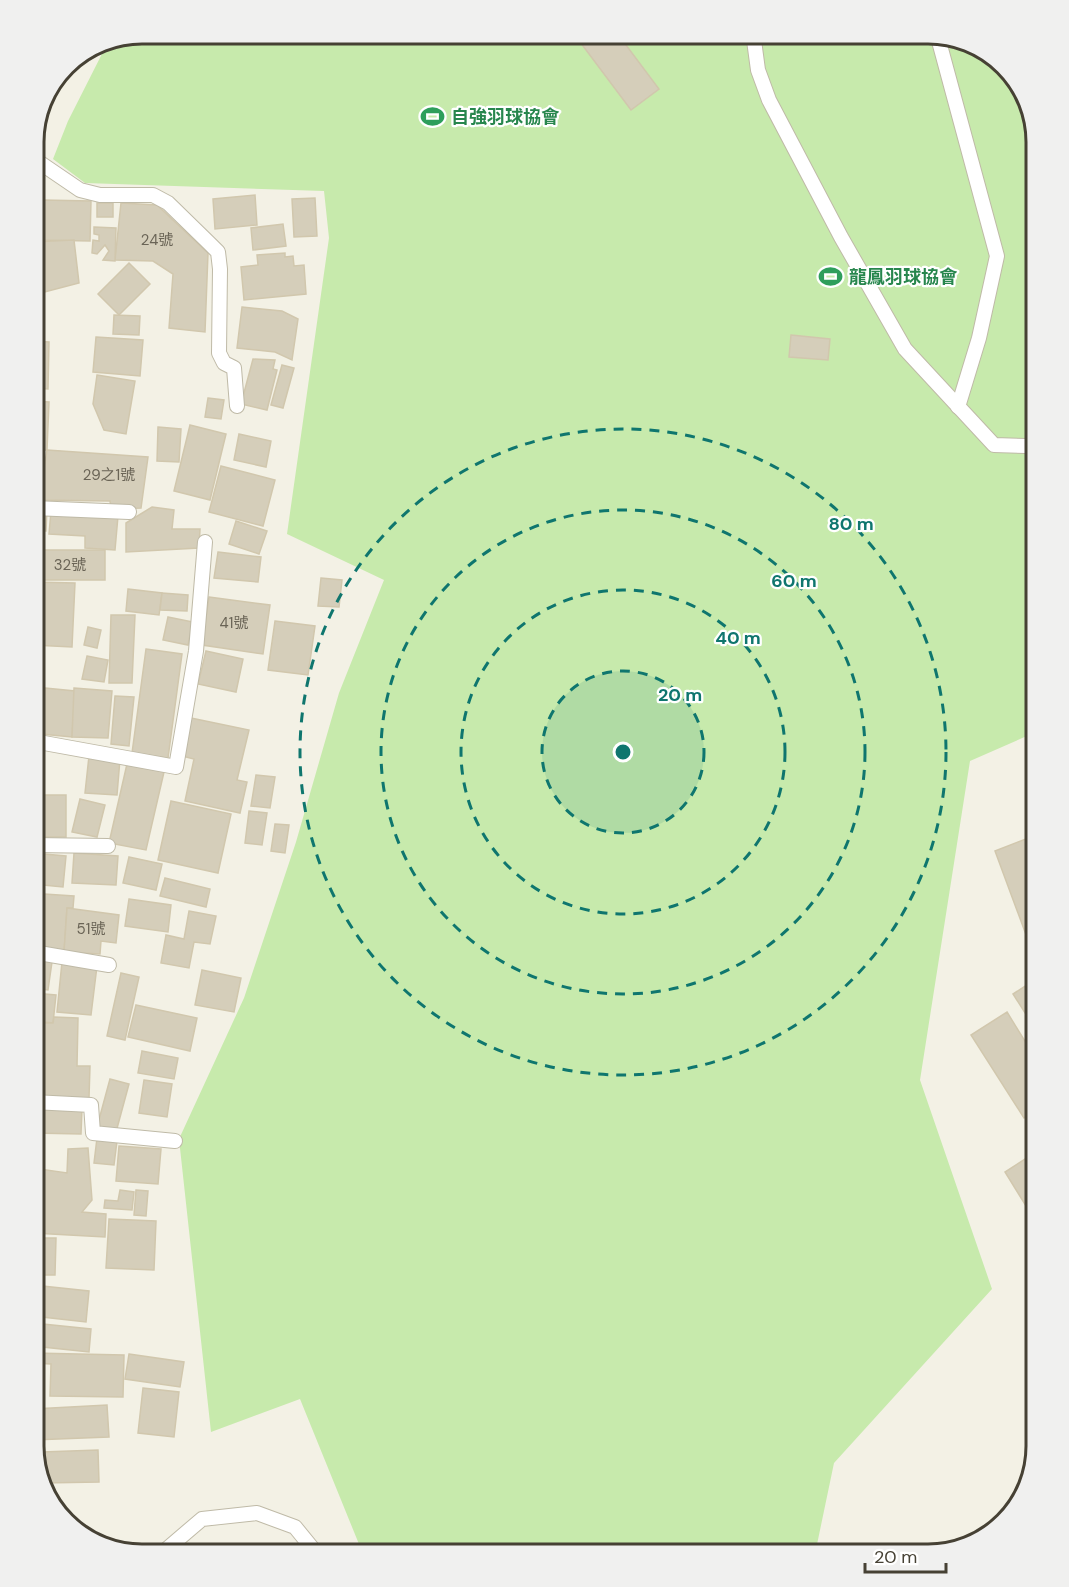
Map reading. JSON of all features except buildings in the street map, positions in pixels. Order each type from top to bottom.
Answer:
[{"type":"lane","points":[[754,44],[758,70],[769,100],[841,237],[905,349],[994,445],[1026,446]]},
{"type":"lane","points":[[940,44],[997,256],[979,338],[958,407]]},
{"type":"lane","points":[[44,165],[80,190],[100,195],[153,195],[179,213],[218,252],[220,269],[219,353],[224,363],[234,368],[237,406]]},
{"type":"lane","points":[[44,508],[129,512]]},
{"type":"lane","points":[[44,743],[176,767],[196,651],[205,542]]},
{"type":"lane","points":[[44,845],[108,846]]},
{"type":"lane","points":[[44,954],[109,965]]},
{"type":"lane","points":[[44,1103],[91,1106],[93,1133],[175,1141]]},
{"type":"lane","points":[[174,1543],[202,1520],[257,1513],[295,1527],[308,1543]]},
{"type":"green space","points":[[142,44],[934,44],[959,49],[982,60],[1001,77],[1018,104],[1026,142],[1026,736],[970,761],[920,1080],[992,1289],[834,1463],[817,1544],[359,1543],[300,1399],[211,1432],[179,1139],[244,998],[296,842],[339,693],[384,580],[287,534],[329,238],[324,191],[85,183],[53,159],[68,121],[103,51],[123,45]]},
{"type":"place","name":"自強羽球協會","points":[[433,117]]},
{"type":"place","name":"龍鳳羽球協會","points":[[831,277]]}]
